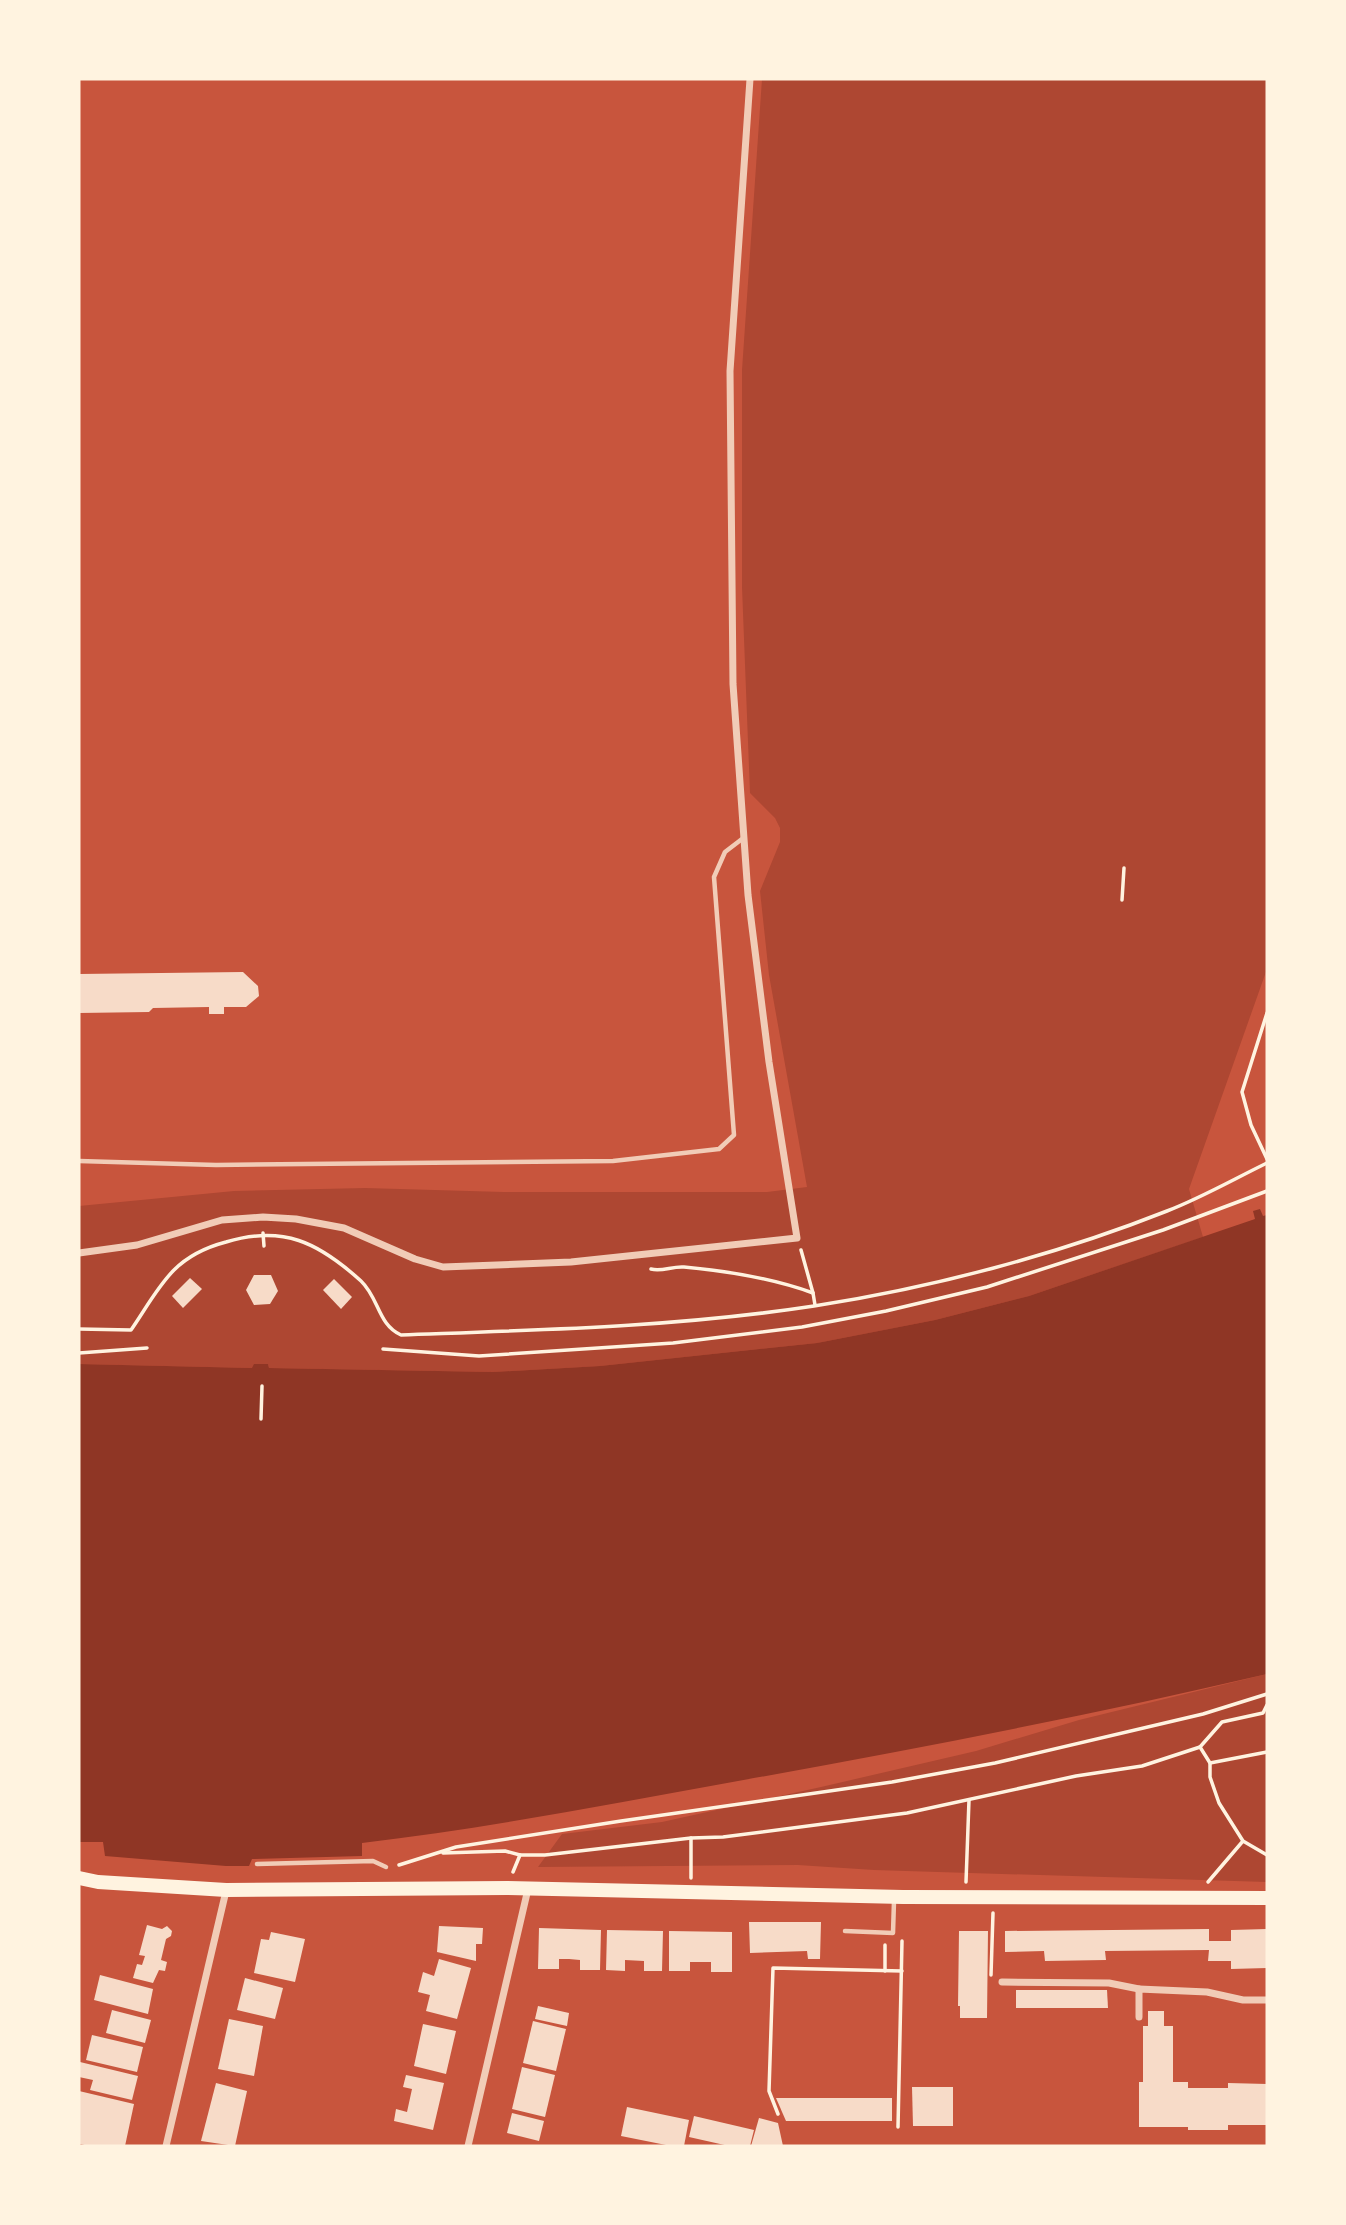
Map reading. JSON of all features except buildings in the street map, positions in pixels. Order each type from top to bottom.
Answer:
[{"type":"main road","points":[[79,1878],[98,1882],[226,1890],[507,1888],[894,1896],[1267,1898]]},
{"type":"street","points":[[79,1253],[137,1245],[222,1220],[262,1217],[296,1219],[344,1228],[415,1259],[443,1267],[570,1262],[797,1238],[769,1062],[742,839],[733,684],[730,371],[750,79]]},
{"type":"street","points":[[469,2146],[528,1889]]},
{"type":"street","points":[[166,2146],[226,1890]]},
{"type":"street","points":[[1002,1982],[1109,1983],[1139,1989],[1207,1992],[1243,2000],[1267,2000]]},
{"type":"street","points":[[1139,1989],[1139,2017]]},
{"type":"lane","points":[[79,1161],[216,1165],[613,1161],[719,1149],[734,1135],[714,877],[725,852],[742,839]]},
{"type":"lane","points":[[257,1864],[373,1861],[386,1867]]},
{"type":"lane","points":[[845,1931],[893,1933],[894,1896]]},
{"type":"path","points":[[1122,900],[1124,868]]},
{"type":"path","points":[[79,1329],[131,1330],[159,1287],[188,1258],[210,1246],[249,1235],[292,1238],[317,1247],[342,1264],[364,1284],[389,1329],[401,1335],[569,1329],[690,1320],[815,1306],[1018,1261],[1168,1211],[1267,1161],[1251,1125],[1242,1092],[1267,1013]]},
{"type":"path","points":[[383,1349],[479,1356],[673,1343],[814,1325],[987,1287],[1163,1230],[1267,1191]]},
{"type":"path","points":[[797,1238],[815,1306]]},
{"type":"path","points":[[633,1255],[650,1269],[680,1267],[741,1275],[786,1283],[813,1293]]},
{"type":"path","points":[[79,1353],[146,1348]]},
{"type":"path","points":[[261,1386],[261,1419]]},
{"type":"path","points":[[386,1867],[406,1865],[456,1847],[892,1782],[995,1763],[1203,1714],[1267,1694]]},
{"type":"path","points":[[438,1853],[505,1851],[520,1855],[545,1854],[723,1837],[907,1814],[1076,1776],[1142,1766],[1200,1747],[1223,1722],[1263,1713],[1267,1705]]},
{"type":"path","points":[[1200,1747],[1210,1763],[1210,1777],[1219,1803],[1243,1841],[1267,1855]]},
{"type":"path","points":[[1210,1763],[1267,1752]]},
{"type":"path","points":[[965,1896],[969,1800]]},
{"type":"path","points":[[691,1838],[691,1891]]},
{"type":"path","points":[[1205,1897],[1209,1878],[1243,1841]]},
{"type":"path","points":[[507,1888],[520,1855]]},
{"type":"path","points":[[993,1897],[991,1981],[1002,1982]]},
{"type":"path","points":[[898,2127],[903,1934]]},
{"type":"path","points":[[885,1957],[885,1970]]},
{"type":"path","points":[[778,2114],[769,2091],[773,1968],[902,1971]]},
{"type":"shaded area","points":[[762,79],[1267,79],[1267,969],[1189,1189],[1203,1237],[1029,1296],[935,1320],[817,1343],[600,1366],[493,1372],[269,1368],[268,1364],[255,1364],[253,1368],[79,1364],[79,1206],[234,1191],[365,1188],[504,1192],[767,1192],[807,1187],[769,975],[760,891],[780,842],[780,828],[775,818],[750,793],[742,587],[742,370]]},
{"type":"shaded area","points":[[1260,1209],[1263,1216],[1267,1215],[1267,1674],[871,1757],[550,1815],[362,1843],[362,1856],[252,1859],[249,1866],[226,1866],[105,1856],[103,1842],[79,1842],[79,1364],[252,1368],[254,1364],[268,1364],[269,1368],[493,1372],[600,1366],[817,1343],[935,1320],[1029,1296],[1255,1219],[1253,1211]]},
{"type":"shaded area","points":[[1267,1674],[1267,1882],[874,1870],[798,1865],[538,1867],[562,1834],[662,1822],[821,1787],[976,1751],[1079,1720]]}]
